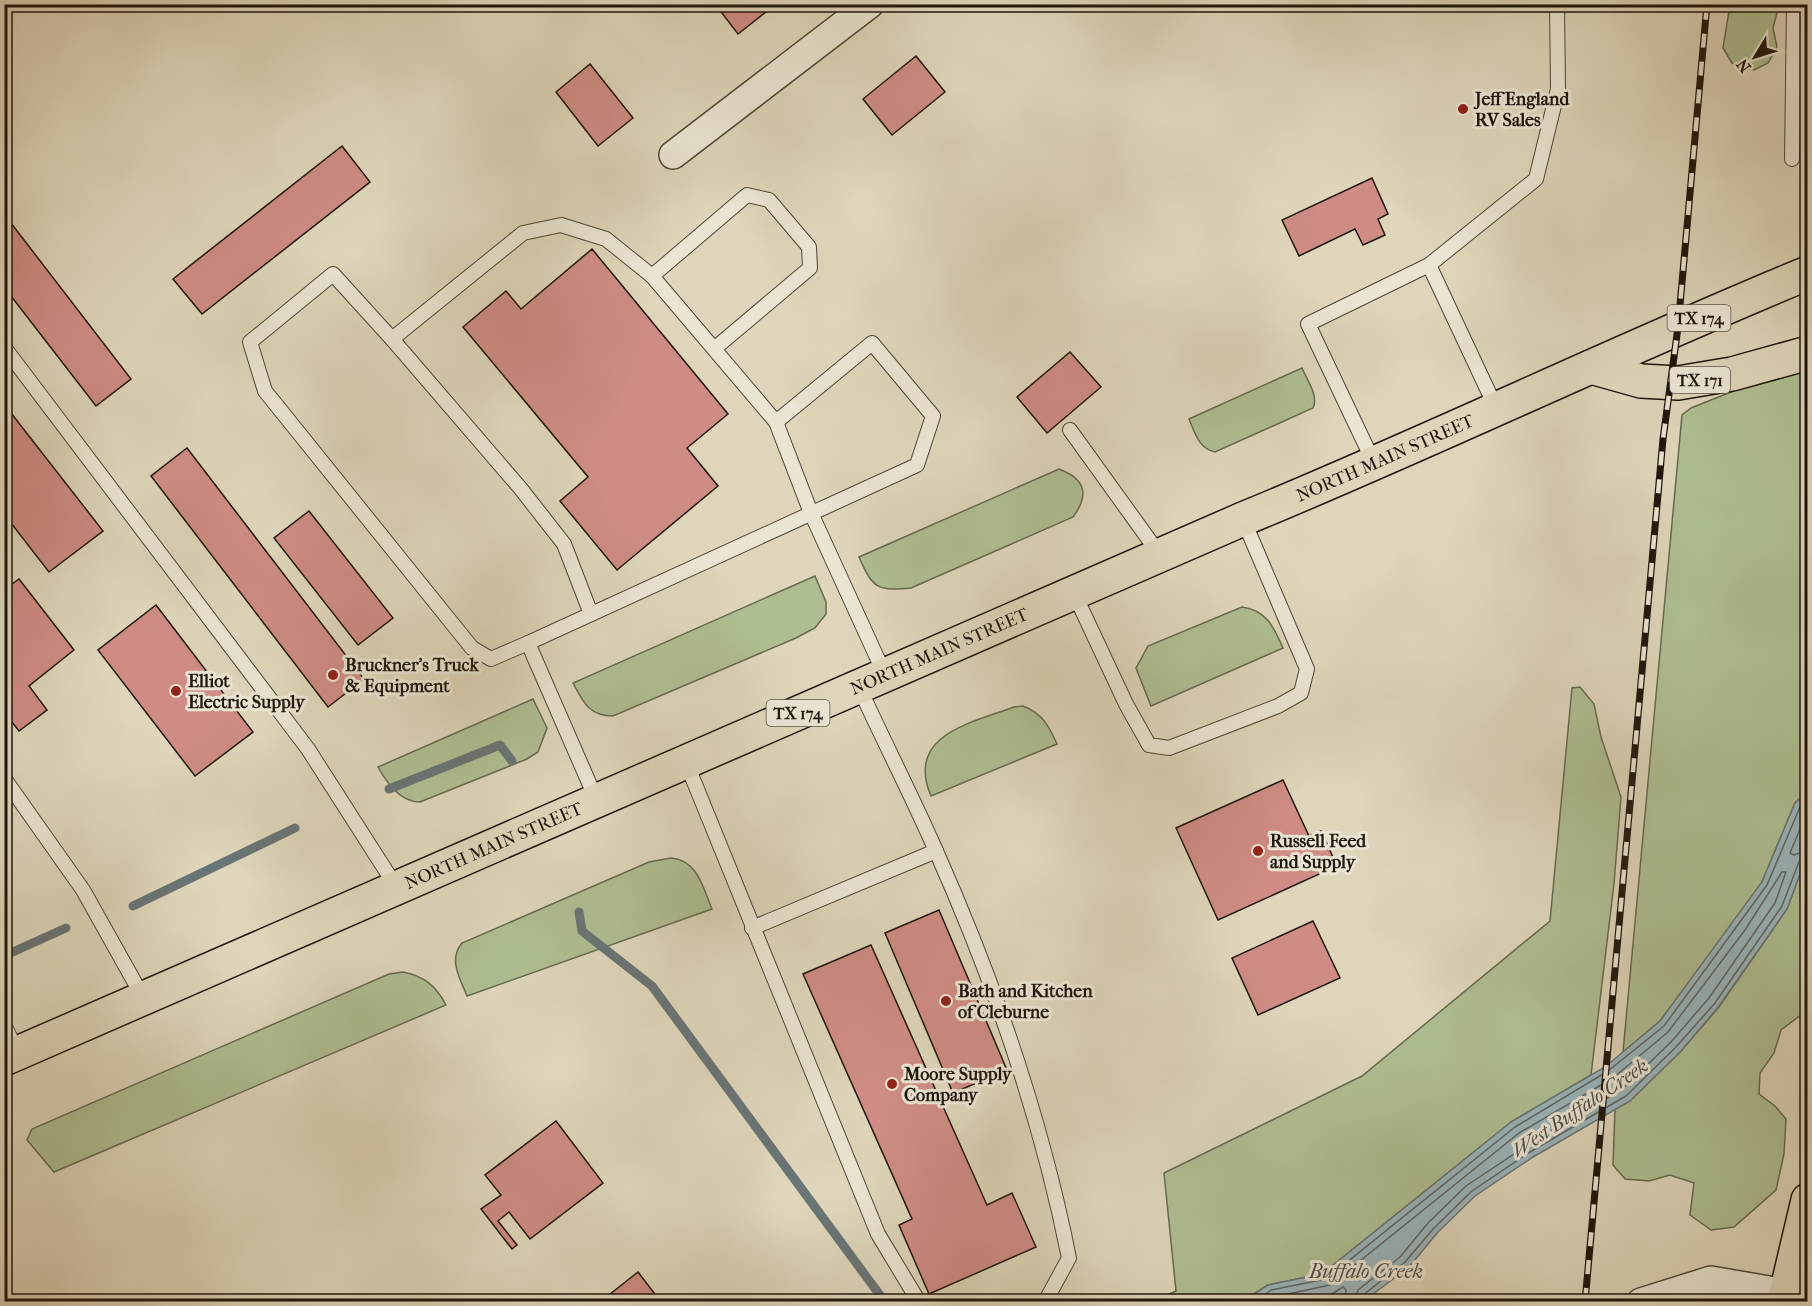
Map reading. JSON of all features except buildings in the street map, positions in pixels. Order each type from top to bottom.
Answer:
[{"type":"main road","name":"NORTH MAIN STREET","points":[[9,1046],[144,999],[1160,555],[1375,465],[1678,327],[1808,273]]},
{"type":"main road","name":"TX 171","points":[[1591,367],[1641,381],[1678,383],[1732,374],[1808,353]]},
{"type":"main road","points":[[1785,1297],[1808,1200]]},
{"type":"street","points":[[673,155],[855,9]]},
{"type":"street","points":[[1641,1302],[1711,1280],[1785,1297]]},
{"type":"lane","points":[[1375,465],[1308,324],[1429,265],[1536,179],[1558,90],[1557,4]]},
{"type":"lane","points":[[1792,159],[1794,4]]},
{"type":"lane","points":[[652,276],[747,195],[769,200],[809,247],[810,268],[714,348]]},
{"type":"lane","points":[[392,339],[523,233],[561,225],[606,239],[652,276],[776,422],[936,851],[982,961],[1041,1135],[1054,1181],[1069,1258],[1045,1302]]},
{"type":"lane","points":[[1429,265],[1497,410]]},
{"type":"lane","points":[[591,614],[564,544],[392,339],[333,274],[250,342],[265,391],[472,648],[491,659],[528,643],[916,465],[933,416],[872,343],[776,422]]},
{"type":"lane","points":[[4,347],[308,749],[397,888]]},
{"type":"lane","points":[[1070,430],[1160,555]]},
{"type":"lane","points":[[1074,593],[1126,704],[1149,745],[1168,748],[1278,706],[1300,693],[1307,669],[1243,519]]},
{"type":"lane","points":[[528,643],[597,801]]},
{"type":"lane","points":[[686,762],[878,1234],[920,1302]]},
{"type":"lane","points":[[4,778],[83,890],[144,999]]},
{"type":"lane","points":[[752,928],[936,851]]},
{"type":"green space","points":[[1730,5],[1779,5],[1773,28],[1777,47],[1768,63],[1754,70],[1732,63],[1723,48]]},
{"type":"green space","points":[[1302,368],[1315,398],[1313,408],[1215,452],[1201,444],[1189,419]]},
{"type":"green space","points":[[1807,368],[1807,792],[1795,803],[1762,882],[1734,923],[1660,1021],[1623,1052],[1682,415],[1691,408],[1771,376]]},
{"type":"green space","points":[[1059,469],[1075,477],[1082,488],[1082,501],[1073,517],[911,588],[883,588],[868,576],[859,557]]},
{"type":"green space","points":[[815,576],[826,602],[826,614],[815,628],[796,638],[613,716],[592,711],[573,683]]},
{"type":"green space","points":[[1242,607],[1257,612],[1268,621],[1283,648],[1151,706],[1136,668],[1148,646]]},
{"type":"green space","points":[[1580,687],[1594,704],[1601,737],[1621,797],[1614,884],[1591,1075],[1511,1122],[1322,1274],[1268,1285],[1243,1301],[1152,1302],[1176,1291],[1164,1173],[1362,1076],[1550,921],[1572,688]]},
{"type":"green space","points":[[533,699],[547,728],[538,752],[527,759],[420,802],[400,795],[378,767]]},
{"type":"green space","points":[[1023,706],[1035,712],[1044,721],[1057,744],[931,796],[925,775],[927,759],[934,745],[962,726],[1014,707]]},
{"type":"green space","points":[[1807,855],[1808,998],[1805,1012],[1781,1030],[1774,1053],[1760,1073],[1759,1094],[1775,1106],[1786,1119],[1784,1154],[1776,1190],[1734,1227],[1711,1230],[1690,1215],[1694,1183],[1670,1175],[1649,1181],[1625,1179],[1613,1165],[1615,1109],[1630,1101],[1681,1051],[1719,1007],[1787,909]]},
{"type":"green space","points":[[671,858],[688,864],[693,869],[712,909],[467,996],[456,962],[458,949],[462,943],[649,862]]},
{"type":"green space","points":[[403,972],[429,983],[446,1005],[54,1172],[27,1140],[32,1129],[389,974]]},
{"type":"water","name":"Buffalo Creek","points":[[1807,792],[1807,855],[1787,909],[1719,1006],[1681,1051],[1630,1101],[1533,1157],[1475,1196],[1438,1232],[1410,1266],[1364,1301],[1243,1301],[1268,1285],[1322,1274],[1511,1122],[1605,1067],[1660,1021],[1762,882],[1795,803]]},
{"type":"waterway","points":[[389,789],[500,745],[512,761]]},
{"type":"waterway","points":[[133,906],[295,828]]},
{"type":"waterway","points":[[579,912],[582,931],[652,986],[885,1302]]},
{"type":"waterway","points":[[6,955],[66,928]]},
{"type":"railway","points":[[1585,1302],[1663,439],[1678,327],[1707,4]]},
{"type":"place","name":"Jeff England RV Sales","points":[[1463,109]]},
{"type":"place","name":"Bruckner's Truck & Equipment","points":[[333,675]]},
{"type":"place","name":"Elliot Electric Supply","points":[[176,691]]},
{"type":"place","name":"Russell Feed and Supply","points":[[1258,851]]},
{"type":"place","name":"Bath and Kitchen of Cleburne","points":[[946,1001]]},
{"type":"place","name":"Moore Supply Company","points":[[892,1084]]},
{"type":"water label","name":"West Buffalo Creek","points":[[1580,1108]]}]
